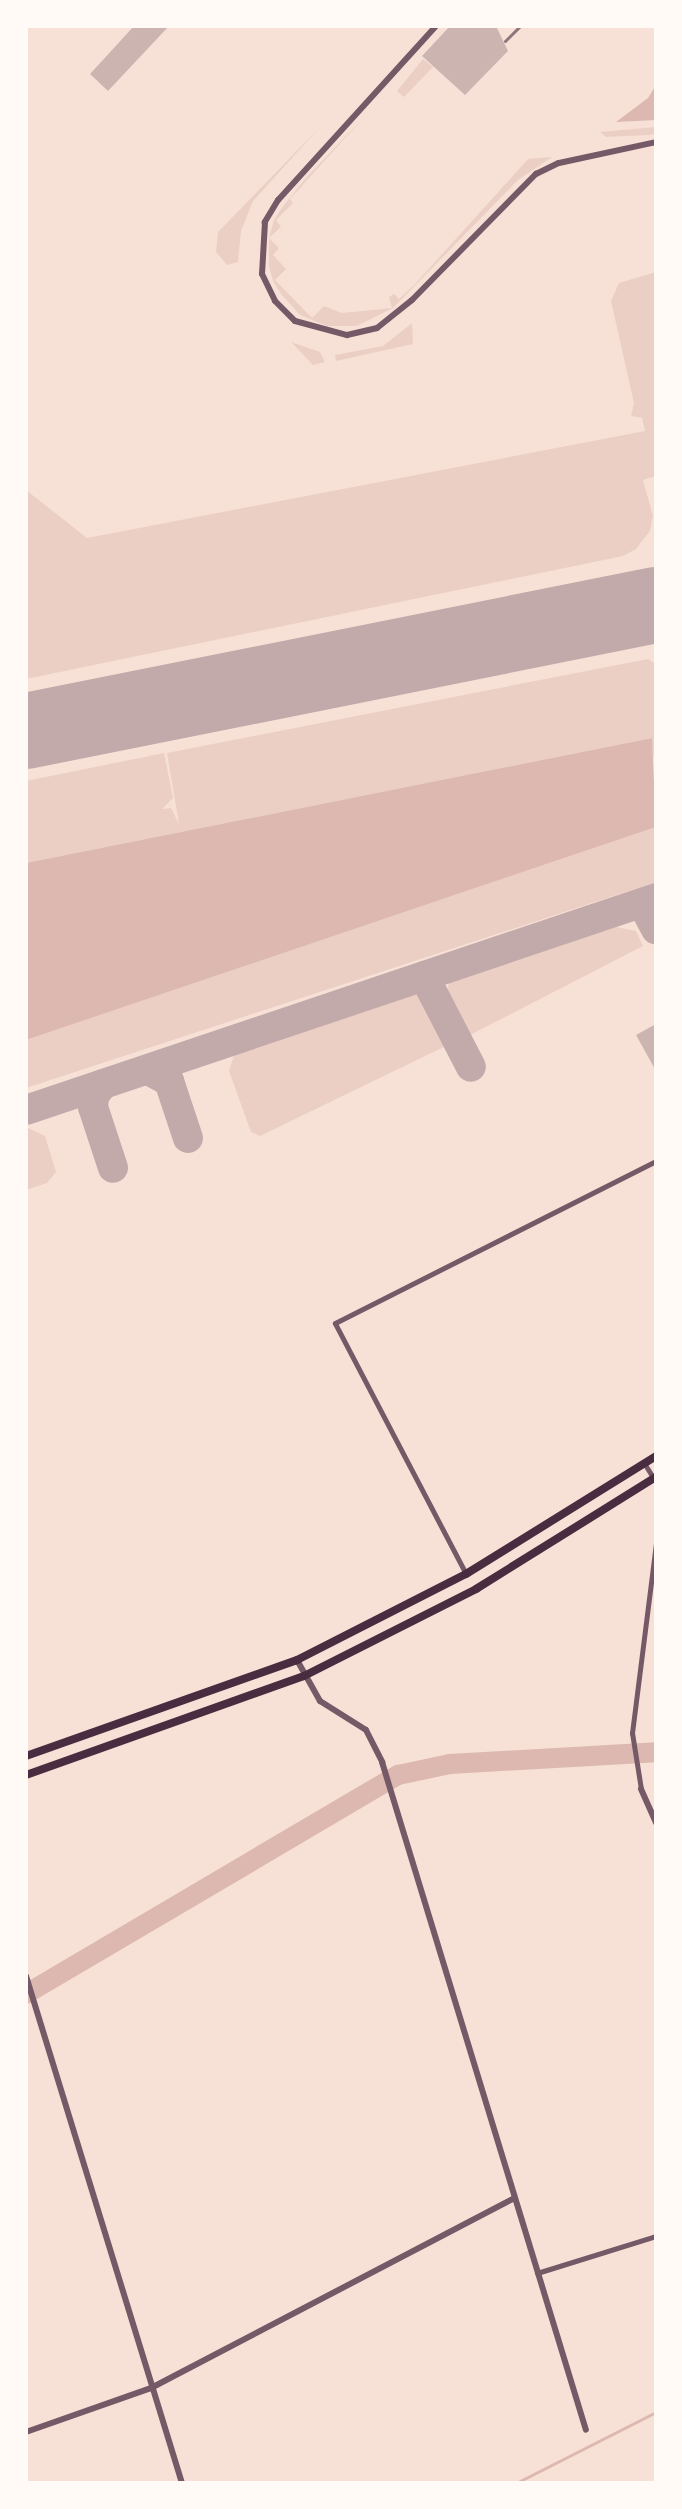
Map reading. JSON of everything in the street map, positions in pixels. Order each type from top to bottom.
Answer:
[{"type":"main road","points":[[26,1756],[297,1660],[466,1574],[656,1456]]},
{"type":"main road","points":[[26,1775],[304,1676],[476,1589],[655,1479]]},
{"type":"street","points":[[436,26],[298,177],[265,222],[262,274],[275,301],[295,321],[347,335],[377,328],[412,300],[536,174],[559,163],[656,142]]},
{"type":"street","points":[[466,1574],[335,1323],[656,1161]]},
{"type":"street","points":[[644,1463],[655,1479]]},
{"type":"street","points":[[656,1543],[632,1738],[635,1772],[656,1823]]},
{"type":"street","points":[[297,1660],[304,1676],[327,1708],[366,1730],[382,1762],[586,2430]]},
{"type":"street","points":[[26,1976],[182,2483]]},
{"type":"street","points":[[26,2432],[151,2388],[514,2198]]},
{"type":"street","points":[[536,2273],[656,2236]]},
{"type":"shaded area","points":[[423,59],[433,67],[404,97],[397,91]]},
{"type":"shaded area","points":[[656,85],[656,120],[616,122],[648,98]]},
{"type":"shaded area","points":[[366,115],[290,199],[293,203],[276,220],[281,227],[269,238],[274,220],[281,209],[305,179]]},
{"type":"shaded area","points":[[321,126],[253,201],[241,231],[238,262],[227,265],[216,252],[218,232]]},
{"type":"shaded area","points":[[656,127],[656,134],[648,135],[606,137],[600,132]]},
{"type":"shaded area","points":[[552,157],[518,180],[393,308],[357,326],[327,326],[300,315],[273,281],[269,266],[269,238],[279,248],[273,255],[286,269],[275,280],[312,318],[324,306],[342,313],[392,308],[389,297],[394,294],[399,299],[417,282],[528,159]]},
{"type":"shaded area","points":[[656,272],[656,476],[643,480],[653,516],[650,531],[636,549],[623,556],[26,679],[26,490],[87,538],[645,431],[642,418],[631,416],[634,403],[611,301],[619,283]]},
{"type":"shaded area","points":[[412,323],[413,344],[336,361],[335,355],[383,346]]},
{"type":"shaded area","points":[[291,342],[320,352],[325,362],[313,365]]},
{"type":"shaded area","points":[[648,659],[656,664],[656,773],[651,738],[26,863],[26,781],[164,753],[173,798],[162,809],[171,808],[179,824],[167,753]]},
{"type":"shaded area","points":[[652,738],[656,827],[26,1040],[26,863]]},
{"type":"shaded area","points":[[656,827],[656,882],[26,1088],[26,1040]]},
{"type":"shaded area","points":[[616,927],[636,931],[643,946],[470,1035],[463,1030],[446,996],[449,982]]},
{"type":"shaded area","points":[[415,992],[429,998],[452,1043],[260,1136],[251,1132],[229,1071],[235,1052]]},
{"type":"shaded area","points":[[26,1127],[45,1136],[56,1172],[47,1183],[26,1190]]},
{"type":"building","points":[[134,26],[169,26],[108,91],[90,74]]},
{"type":"building","points":[[450,26],[496,26],[508,51],[465,95],[422,56]]},
{"type":"building","points":[[656,1024],[656,1071],[636,1035]]},
{"type":"waterway","points":[[26,1994],[398,1775],[450,1764],[656,1752]]},
{"type":"waterway","points":[[516,2483],[656,2412]]},
{"type":"taxiway","points":[[634,610],[656,612]]},
{"type":"taxiway","points":[[26,1110],[656,898]]},
{"type":"taxiway","points":[[642,903],[656,929]]},
{"type":"taxiway","points":[[424,976],[471,1067]]},
{"type":"taxiway","points":[[148,1070],[169,1081],[188,1138]]},
{"type":"taxiway","points":[[103,1084],[94,1096],[93,1107],[113,1168]]},
{"type":"runway","points":[[26,731],[656,605]]},
{"type":"railway","points":[[505,41],[520,26]]}]
